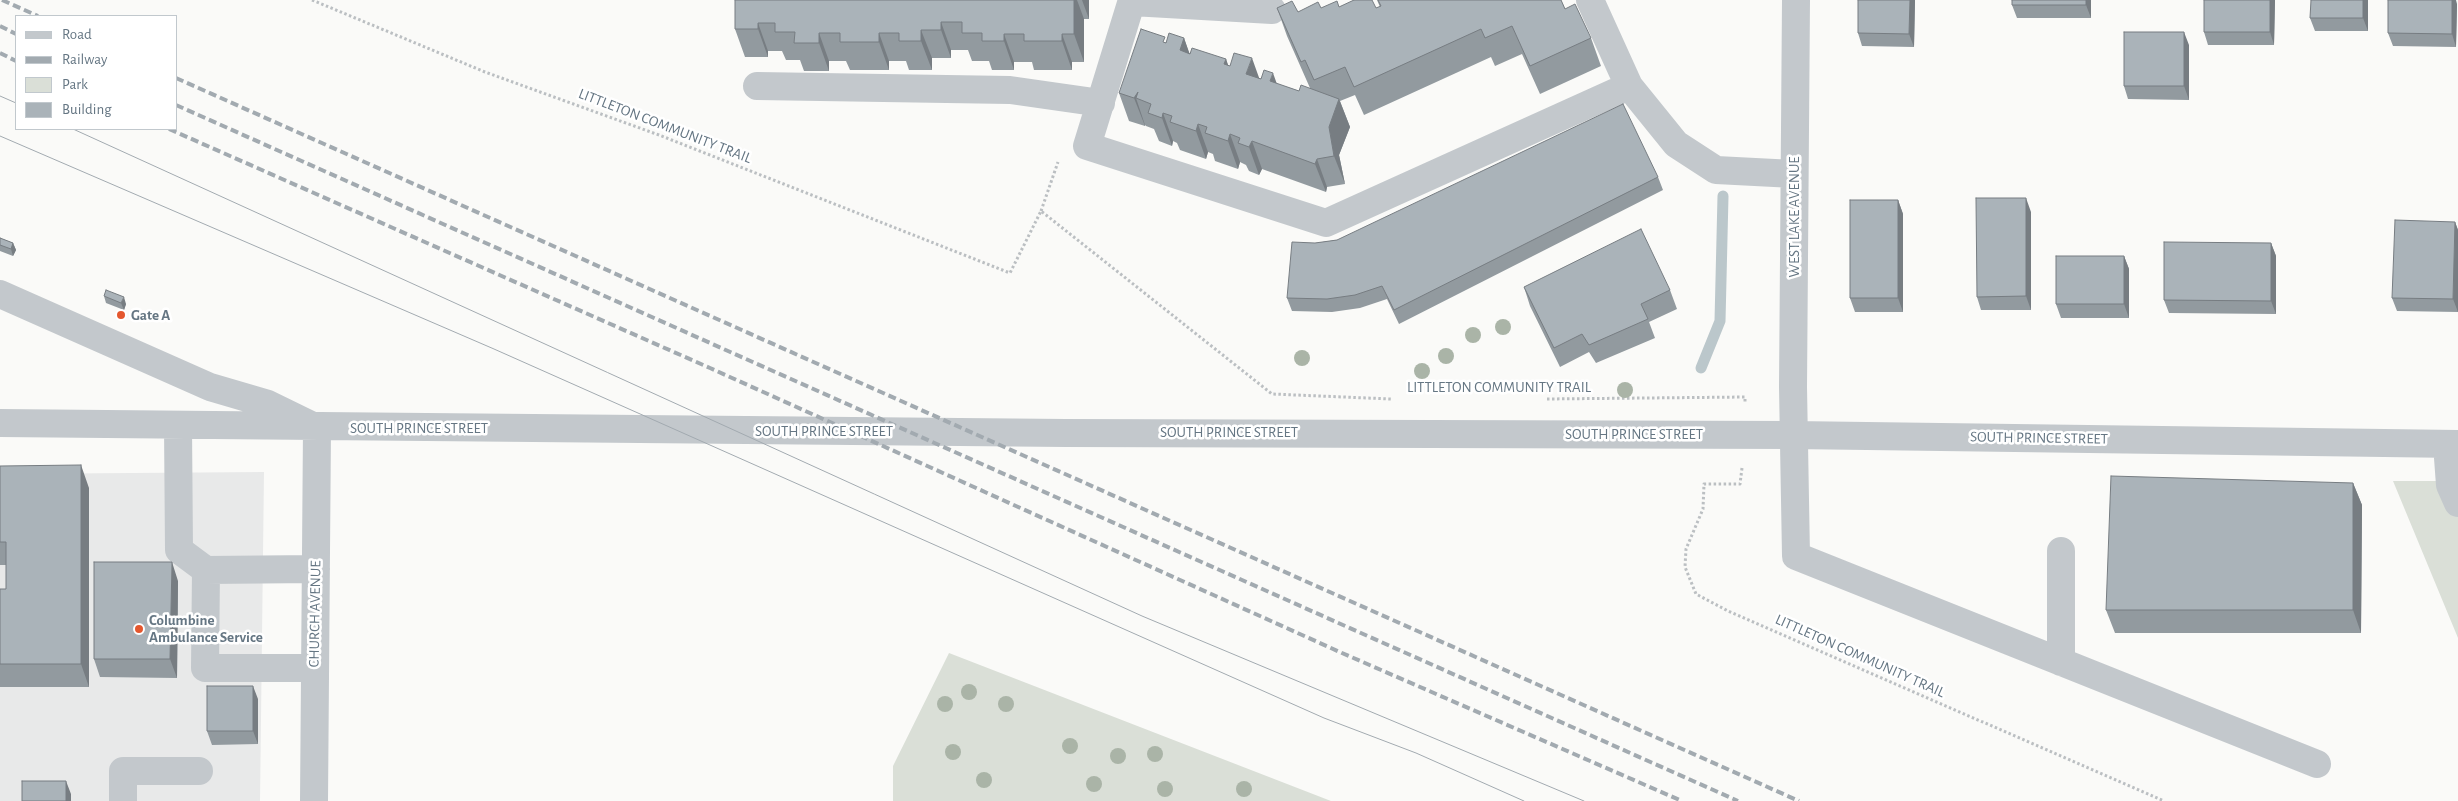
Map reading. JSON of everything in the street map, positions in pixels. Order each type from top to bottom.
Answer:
[{"type":"street","points":[[1590,0],[1629,86],[1676,144],[1716,170],[1794,174]]},
{"type":"street","name":"WEST LAKE AVENUE","points":[[1796,0],[1793,435],[1796,556],[2061,662]]},
{"type":"street","points":[[1272,10],[1132,1],[1087,146],[1326,223],[1629,86]]},
{"type":"street","points":[[757,86],[1010,90],[1101,104]]},
{"type":"street","points":[[0,294],[210,387],[268,404],[317,428]]},
{"type":"street","name":"SOUTH PRINCE STREET","points":[[0,423],[597,430],[1793,435],[2452,444]]},
{"type":"street","points":[[178,426],[179,550],[206,570],[316,569]]},
{"type":"street","name":"CHURCH AVENUE","points":[[314,801],[317,428]]},
{"type":"street","points":[[2452,444],[2450,485],[2458,503]]},
{"type":"street","points":[[2061,551],[2061,662],[2317,764]]},
{"type":"street","points":[[206,570],[205,668],[315,668]]},
{"type":"street","points":[[123,801],[123,770],[199,770]]},
{"type":"path","name":"LITTLETON COMMUNITY TRAIL","points":[[312,0],[485,72],[659,135],[1010,273],[1041,211],[1272,394],[1398,399]]},
{"type":"path","name":"LITTLETON COMMUNITY TRAIL","points":[[1546,399],[1745,397],[1745,403]]},
{"type":"path","name":"LITTLETON COMMUNITY TRAIL","points":[[1741,473],[1740,484],[1704,484],[1703,508],[1686,549],[1685,567],[1696,594],[1728,611],[2164,801]]},
{"type":"shaded area","points":[[264,472],[260,801],[0,801],[0,474]]},
{"type":"green space","points":[[2393,481],[2458,481],[2458,638]]},
{"type":"green space","points":[[949,653],[1331,801],[893,801],[893,766]]},
{"type":"building","points":[[735,0],[1074,0],[1074,34],[1062,34],[1062,41],[1024,41],[1024,34],[1004,34],[1004,41],[982,41],[982,33],[962,33],[962,22],[941,22],[941,30],[921,30],[921,41],[899,41],[899,33],[879,33],[879,42],[840,42],[840,33],[819,33],[819,43],[794,43],[795,32],[775,32],[775,23],[758,23],[758,29],[735,29]]},
{"type":"building","points":[[1354,0],[1372,0],[1376,8],[1381,6],[1378,0],[1561,0],[1565,9],[1575,4],[1591,38],[1530,66],[1512,26],[1485,38],[1481,29],[1354,87],[1345,67],[1314,80],[1305,60],[1301,62],[1277,8],[1292,1],[1298,12],[1318,2],[1321,8],[1337,1],[1339,7]]},
{"type":"building","points":[[1858,0],[1910,0],[1909,34],[1858,33]]},
{"type":"building","points":[[2012,0],[2086,0],[2086,5],[2012,5]]},
{"type":"building","points":[[2204,0],[2270,0],[2270,32],[2204,32]]},
{"type":"building","points":[[2311,0],[2363,0],[2363,18],[2310,18]]},
{"type":"building","points":[[2388,0],[2452,0],[2452,34],[2388,33]]},
{"type":"building","points":[[1141,29],[1165,37],[1163,42],[1166,43],[1169,33],[1184,38],[1180,50],[1190,54],[1192,48],[1226,59],[1224,64],[1230,66],[1234,53],[1252,58],[1246,74],[1261,79],[1264,70],[1273,73],[1270,81],[1299,91],[1301,85],[1339,99],[1329,127],[1334,156],[1317,159],[1315,164],[1252,141],[1249,147],[1238,143],[1240,138],[1230,134],[1228,141],[1205,133],[1207,127],[1198,124],[1196,131],[1170,122],[1172,116],[1163,113],[1162,118],[1148,113],[1151,104],[1136,98],[1138,92],[1134,98],[1119,93]]},
{"type":"building","points":[[2124,32],[2184,32],[2184,86],[2124,86]]},
{"type":"building","points":[[1623,104],[1658,177],[1394,310],[1382,286],[1355,295],[1327,299],[1287,298],[1292,242],[1315,243],[1337,240]]},
{"type":"building","points":[[1976,198],[2026,198],[2026,296],[1977,297]]},
{"type":"building","points":[[1850,200],[1898,200],[1898,298],[1850,298]]},
{"type":"building","points":[[2395,220],[2455,222],[2453,299],[2392,298]]},
{"type":"building","points":[[1641,229],[1670,290],[1641,304],[1648,319],[1589,345],[1582,334],[1554,348],[1524,287]]},
{"type":"building","points":[[0,238],[13,243],[11,249],[0,245]]},
{"type":"building","points":[[2164,242],[2271,243],[2271,301],[2164,300]]},
{"type":"building","points":[[2056,256],[2124,256],[2124,304],[2056,304]]},
{"type":"building","points":[[106,290],[124,297],[121,303],[104,296]]},
{"type":"building","points":[[81,465],[81,664],[0,664],[0,589],[6,589],[6,542],[0,542],[0,466]]},
{"type":"building","points":[[2111,476],[2353,483],[2353,610],[2106,610]]},
{"type":"building","name":"Columbine Ambulance Service","points":[[94,562],[172,562],[170,659],[94,659]]},
{"type":"building","points":[[207,686],[253,686],[253,731],[207,731]]},
{"type":"building","points":[[22,781],[66,781],[66,801],[22,801]]},
{"type":"waterway","points":[[1701,368],[1720,321],[1723,196]]},
{"type":"tram line","points":[[0,96],[15,103]]},
{"type":"tram line","points":[[75,130],[1142,616],[1584,801]]},
{"type":"tram line","points":[[0,136],[494,349],[1324,718],[1416,753],[1524,801]]},
{"type":"railway","points":[[2,0],[36,15]]},
{"type":"railway","points":[[0,26],[15,34]]},
{"type":"railway","points":[[0,53],[15,60]]},
{"type":"railway","points":[[178,79],[1799,801]]},
{"type":"railway","points":[[178,106],[1738,801]]},
{"type":"railway","points":[[171,130],[710,368],[1342,653],[1682,801]]},
{"type":"place","name":"Gate A","points":[[121,315]]},
{"type":"place","name":"Columbine Ambulance Service","points":[[139,629]]}]
